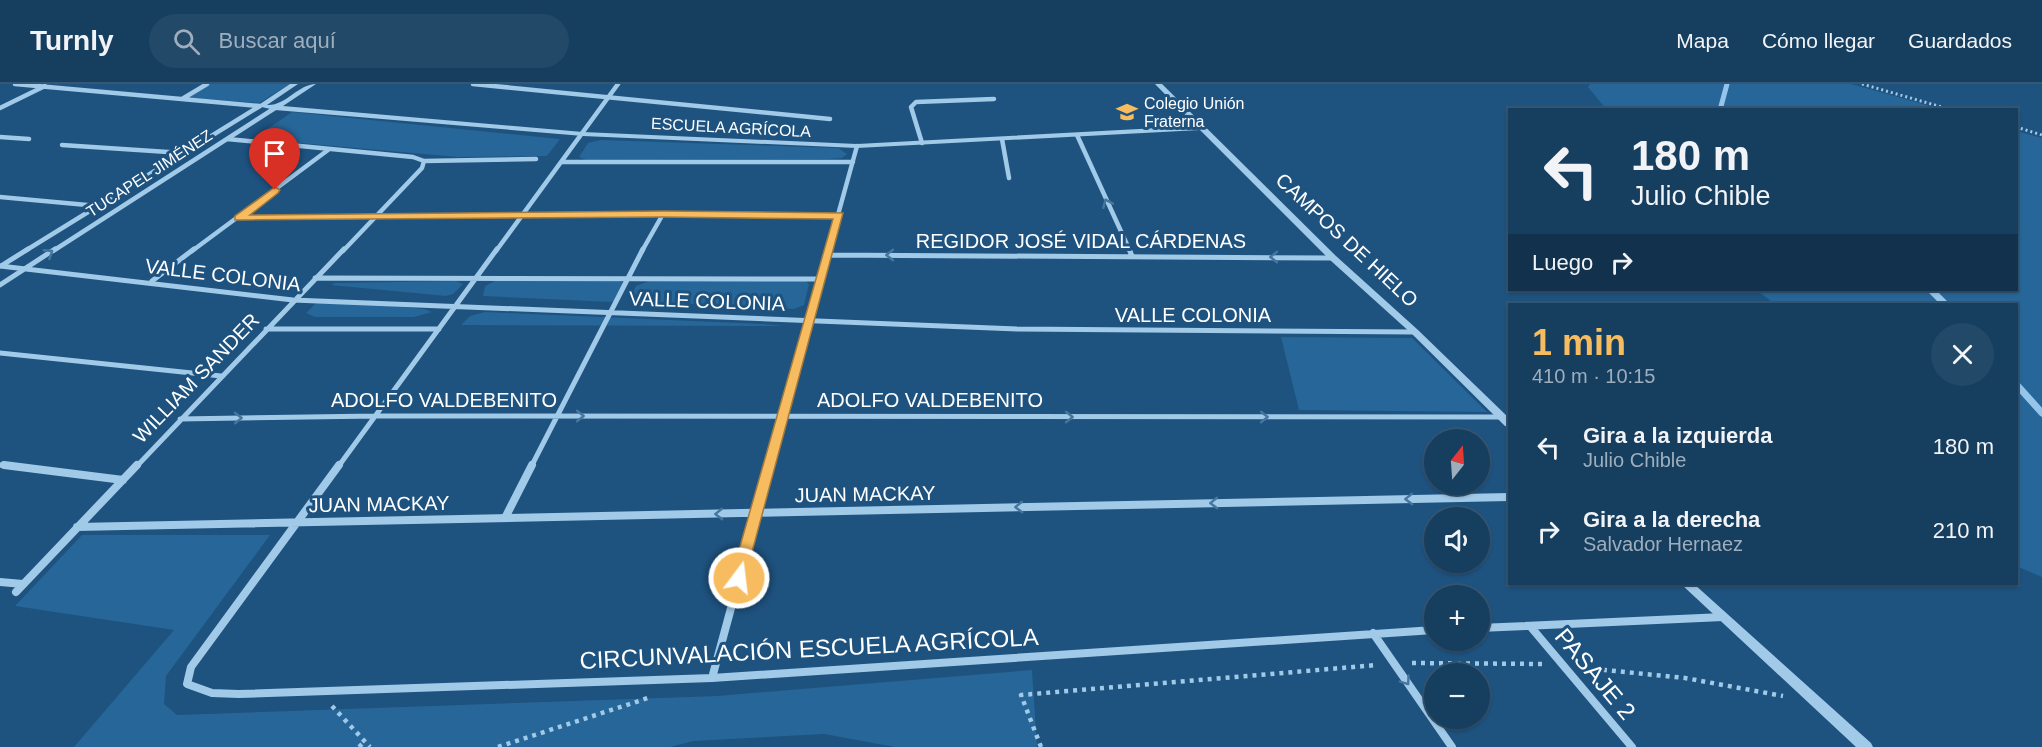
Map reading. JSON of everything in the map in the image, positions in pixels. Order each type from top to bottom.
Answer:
[{"type":"street","points":[[15,84],[48,85],[260,106]]},
{"type":"street","points":[[182,99],[207,84]]},
{"type":"street","name":"TUCAPEL JIMÉNEZ","points":[[0,266],[295,84]]},
{"type":"street","name":"TUCAPEL JIMÉNEZ","points":[[0,285],[313,84]]},
{"type":"street","points":[[473,84],[830,118]]},
{"type":"street","points":[[298,523],[618,84]]},
{"type":"street","name":"CAMPOS DE HIELO","points":[[1158,84],[1333,258],[1416,332],[1508,423]]},
{"type":"street","points":[[0,108],[48,85]]},
{"type":"street","points":[[922,143],[911,107],[916,102],[994,99]]},
{"type":"street","name":"ESCUELA AGRÍCOLA","points":[[260,106],[583,134],[857,146],[1202,128]]},
{"type":"street","points":[[1077,135],[1132,256]]},
{"type":"street","points":[[0,137],[29,139]]},
{"type":"street","points":[[227,139],[413,157],[424,161],[536,159]]},
{"type":"street","points":[[1002,139],[1009,178]]},
{"type":"street","points":[[62,145],[183,153]]},
{"type":"street","points":[[712,678],[857,146]]},
{"type":"street","points":[[152,281],[329,149]]},
{"type":"street","name":"WILLIAM SANDER","points":[[16,592],[422,168],[424,161]]},
{"type":"street","points":[[561,162],[853,162]]},
{"type":"street","points":[[0,197],[98,206]]},
{"type":"street","points":[[239,218],[663,214],[839,216]]},
{"type":"street","points":[[505,518],[626,279],[663,214]]},
{"type":"street","name":"REGIDOR JOSÉ VIDAL CÁRDENAS","points":[[828,255],[1333,258]]},
{"type":"street","name":"VALLE COLONIA","points":[[0,266],[152,281],[294,300],[1017,329],[1416,332]]},
{"type":"street","name":"VALLE COLONIA","points":[[315,278],[821,279]]},
{"type":"street","points":[[266,329],[439,329]]},
{"type":"street","points":[[0,353],[221,376]]},
{"type":"street","name":"ADOLFO VALDEBENITO","points":[[180,419],[376,416],[1500,417]]},
{"type":"street","points":[[0,465],[123,480]]},
{"type":"street","name":"JUAN MACKAY","points":[[78,527],[1508,497]]},
{"type":"street","name":"CIRCUNVALACIÓN ESCUELA AGRÍCOLA","points":[[298,523],[191,667],[187,684],[212,693],[318,692],[712,678],[1424,630]]},
{"type":"street","points":[[0,582],[23,584]]},
{"type":"street","points":[[1688,585],[1866,747]]},
{"type":"street","points":[[1490,628],[1723,617]]},
{"type":"street","name":"PASAJE 2","points":[[1530,626],[1560,665],[1632,747]]},
{"type":"street","points":[[1373,633],[1452,747]]},
{"type":"path","points":[[1862,84],[1945,108]]},
{"type":"path","points":[[2018,129],[2042,135]]},
{"type":"path","points":[[1041,747],[1021,695],[1394,664],[1560,665],[1685,678],[1785,696]]},
{"type":"path","points":[[318,692],[370,747]]},
{"type":"path","points":[[498,747],[655,696]]},
{"type":"path","points":[[359,747],[365,741]]},
{"type":"shaded area","points":[[209,84],[290,84],[259,103],[187,98]]},
{"type":"shaded area","points":[[1590,84],[1851,84],[1937,108],[1605,108],[1588,87]]},
{"type":"shaded area","points":[[292,112],[560,139],[547,156],[458,157],[253,139]]},
{"type":"shaded area","points":[[2018,132],[2042,138],[2042,577],[2018,567],[2018,303],[1774,303],[1757,291],[2018,291]]},
{"type":"shaded area","points":[[601,140],[838,148],[847,154],[842,158],[828,159],[586,160],[579,157],[588,143]]},
{"type":"shaded area","points":[[456,281],[463,284],[453,294],[446,296],[331,285],[335,283]]},
{"type":"shaded area","points":[[495,281],[619,281],[624,283],[617,300],[611,302],[483,296],[485,286]]},
{"type":"shaded area","points":[[649,281],[806,281],[809,284],[804,305],[794,309],[631,301],[631,295],[636,286]]},
{"type":"shaded area","points":[[326,300],[424,309],[432,312],[414,317],[315,317],[306,313],[315,304]]},
{"type":"shaded area","points":[[485,312],[784,326],[461,325],[470,316]]},
{"type":"shaded area","points":[[1281,337],[1412,338],[1487,412],[1299,410]]},
{"type":"shaded area","points":[[82,535],[270,535],[166,676],[164,704],[177,715],[717,696],[1032,670],[1037,747],[895,747],[824,734],[693,741],[670,747],[74,747],[174,630],[15,606]]},
{"type":"waterway","points":[[1721,108],[1727,84]]},
{"type":"waterway","points":[[1932,291],[1944,303]]},
{"type":"waterway","points":[[2018,386],[2042,413]]},
{"type":"place","name":"Colegio Unión Fraterna","points":[[1127,112]]},
{"type":"route","points":[[275,190],[239,218],[663,214],[839,216],[739,578]]}]
